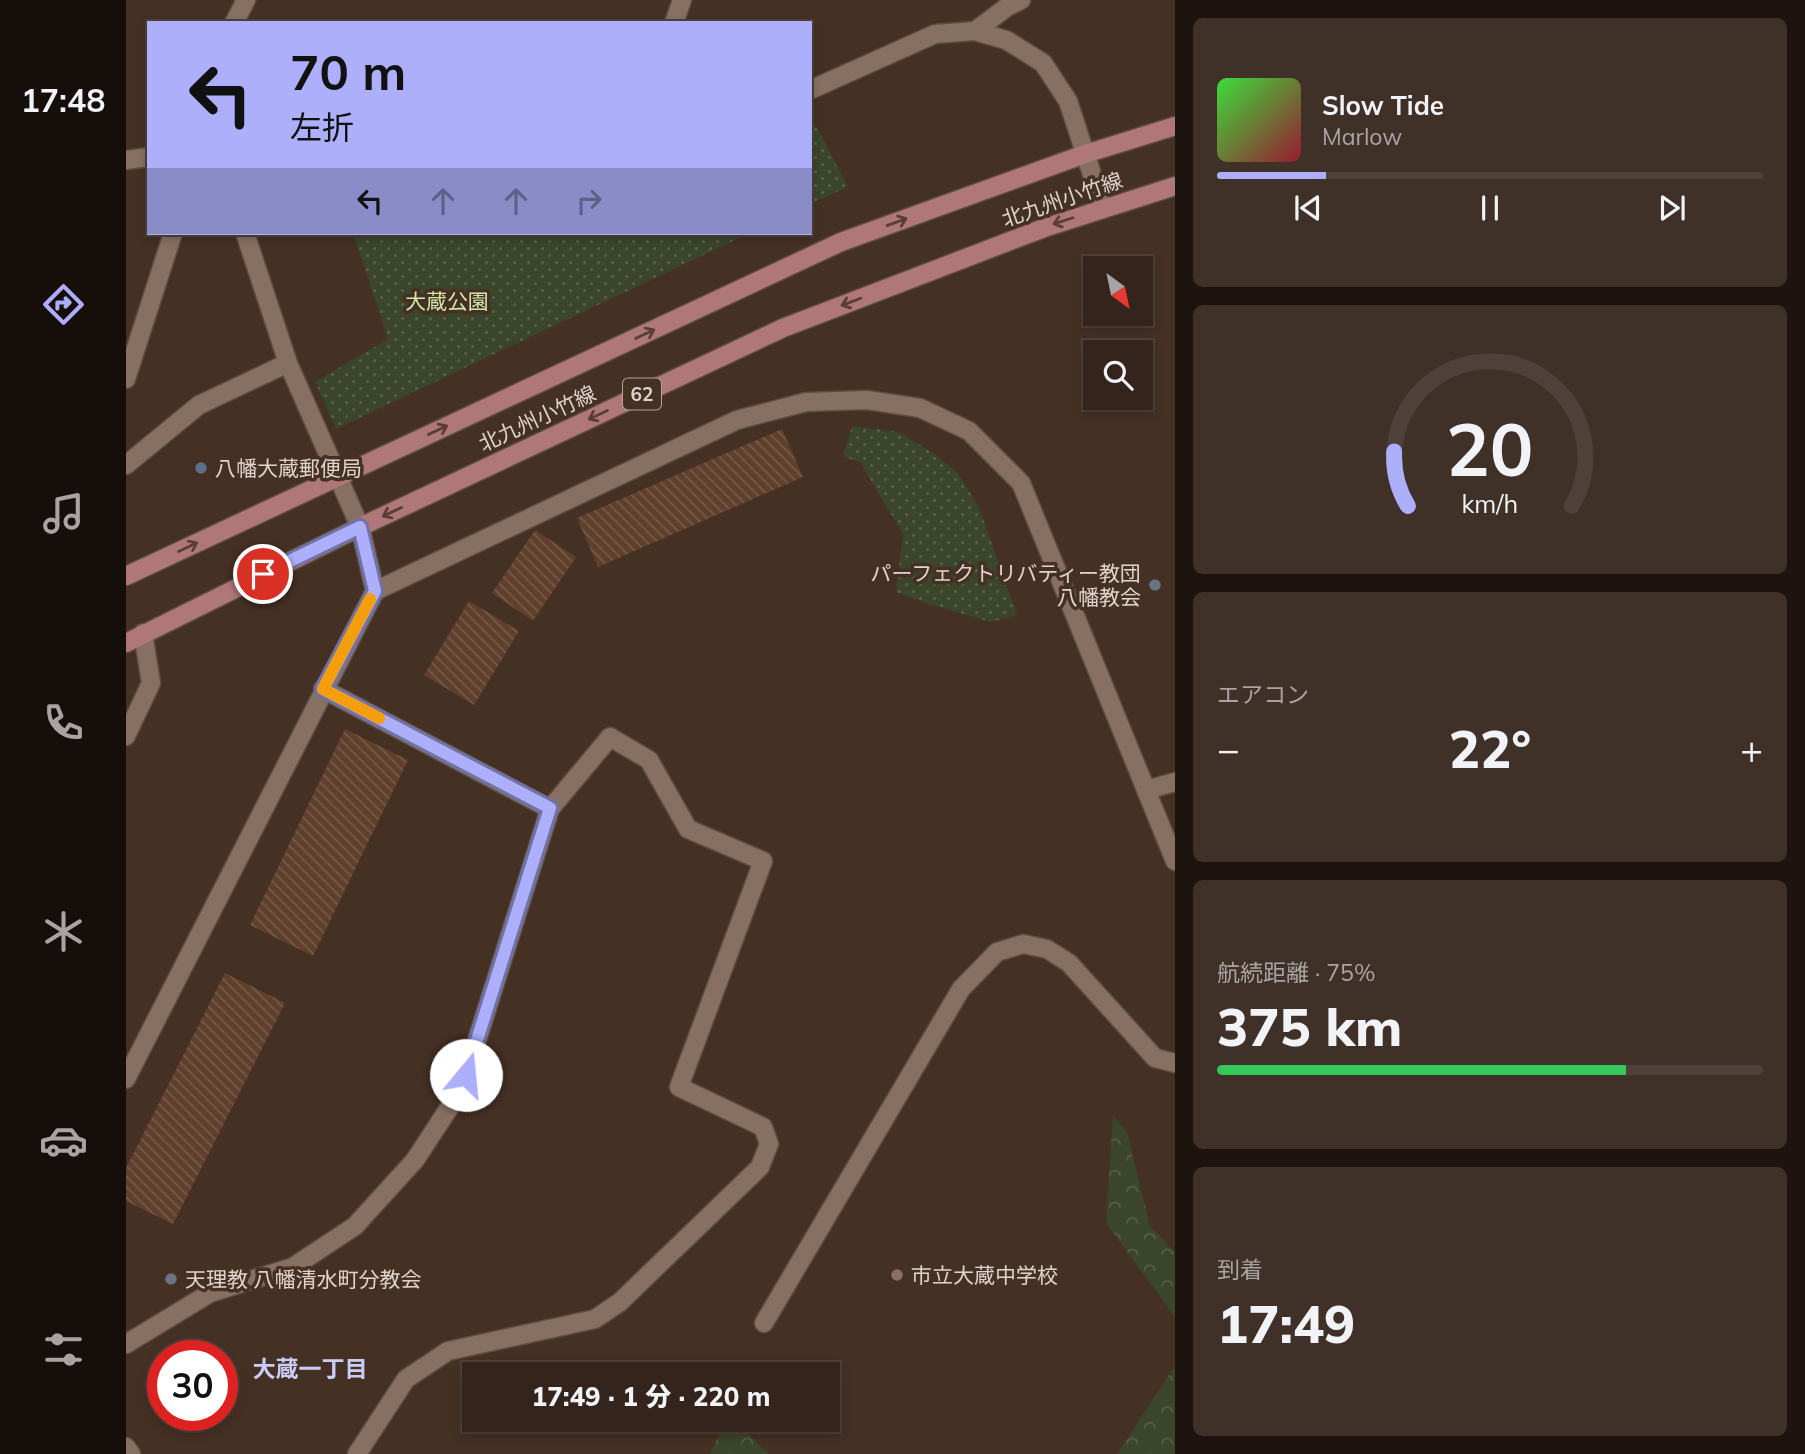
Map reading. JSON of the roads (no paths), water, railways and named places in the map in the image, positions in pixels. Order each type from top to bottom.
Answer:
[{"type":"main road","name":"北九州小竹線","points":[[126,576],[841,242],[1086,154],[1175,126]]},
{"type":"main road","name":"北九州小竹線","points":[[126,643],[360,527],[783,328],[1044,228],[1175,186]]},
{"type":"street","points":[[235,21],[246,0]]},
{"type":"street","points":[[675,21],[682,0]]},
{"type":"street","points":[[975,32],[1007,7],[1021,0]]},
{"type":"street","points":[[812,89],[935,34],[975,32],[1006,40],[1043,63],[1068,101],[1104,208]]},
{"type":"street","points":[[126,160],[147,157]]},
{"type":"street","points":[[126,379],[172,235]]},
{"type":"street","points":[[246,235],[288,363],[360,527],[375,591]]},
{"type":"street","points":[[126,465],[198,405],[288,363]]},
{"type":"street","points":[[126,1079],[131,1056],[375,591],[737,420],[806,402],[867,400],[920,408],[969,431],[1021,483],[1175,861]]},
{"type":"street","points":[[126,736],[151,683],[143,633]]},
{"type":"street","points":[[323,689],[550,808]]},
{"type":"street","points":[[126,1344],[210,1293],[293,1268],[355,1226],[415,1160],[451,1105],[466,1075],[550,808],[610,737],[649,761],[688,829],[763,861],[679,1087],[762,1127],[769,1144],[760,1167],[620,1302],[595,1319],[448,1351],[406,1379],[356,1454]]},
{"type":"street","points":[[1146,790],[1175,782]]},
{"type":"street","points":[[764,1322],[961,989],[997,952],[1023,944],[1047,949],[1069,963],[1155,1058],[1175,1063]]},
{"type":"street","points":[[126,1447],[131,1454]]},
{"type":"place","name":"八幡大蔵郵便局","points":[[201,468]]},
{"type":"place","name":"パーフェクトリバティー教団 八幡教会","points":[[1155,585]]},
{"type":"place","name":"市立大蔵中学校","points":[[897,1275]]},
{"type":"place","name":"天理教 八幡清水町分教会","points":[[171,1279]]},
{"type":"district","name":"大蔵一丁目","points":[[310,1368]]},
{"type":"park label","name":"大蔵公園","points":[[447,301]]}]
